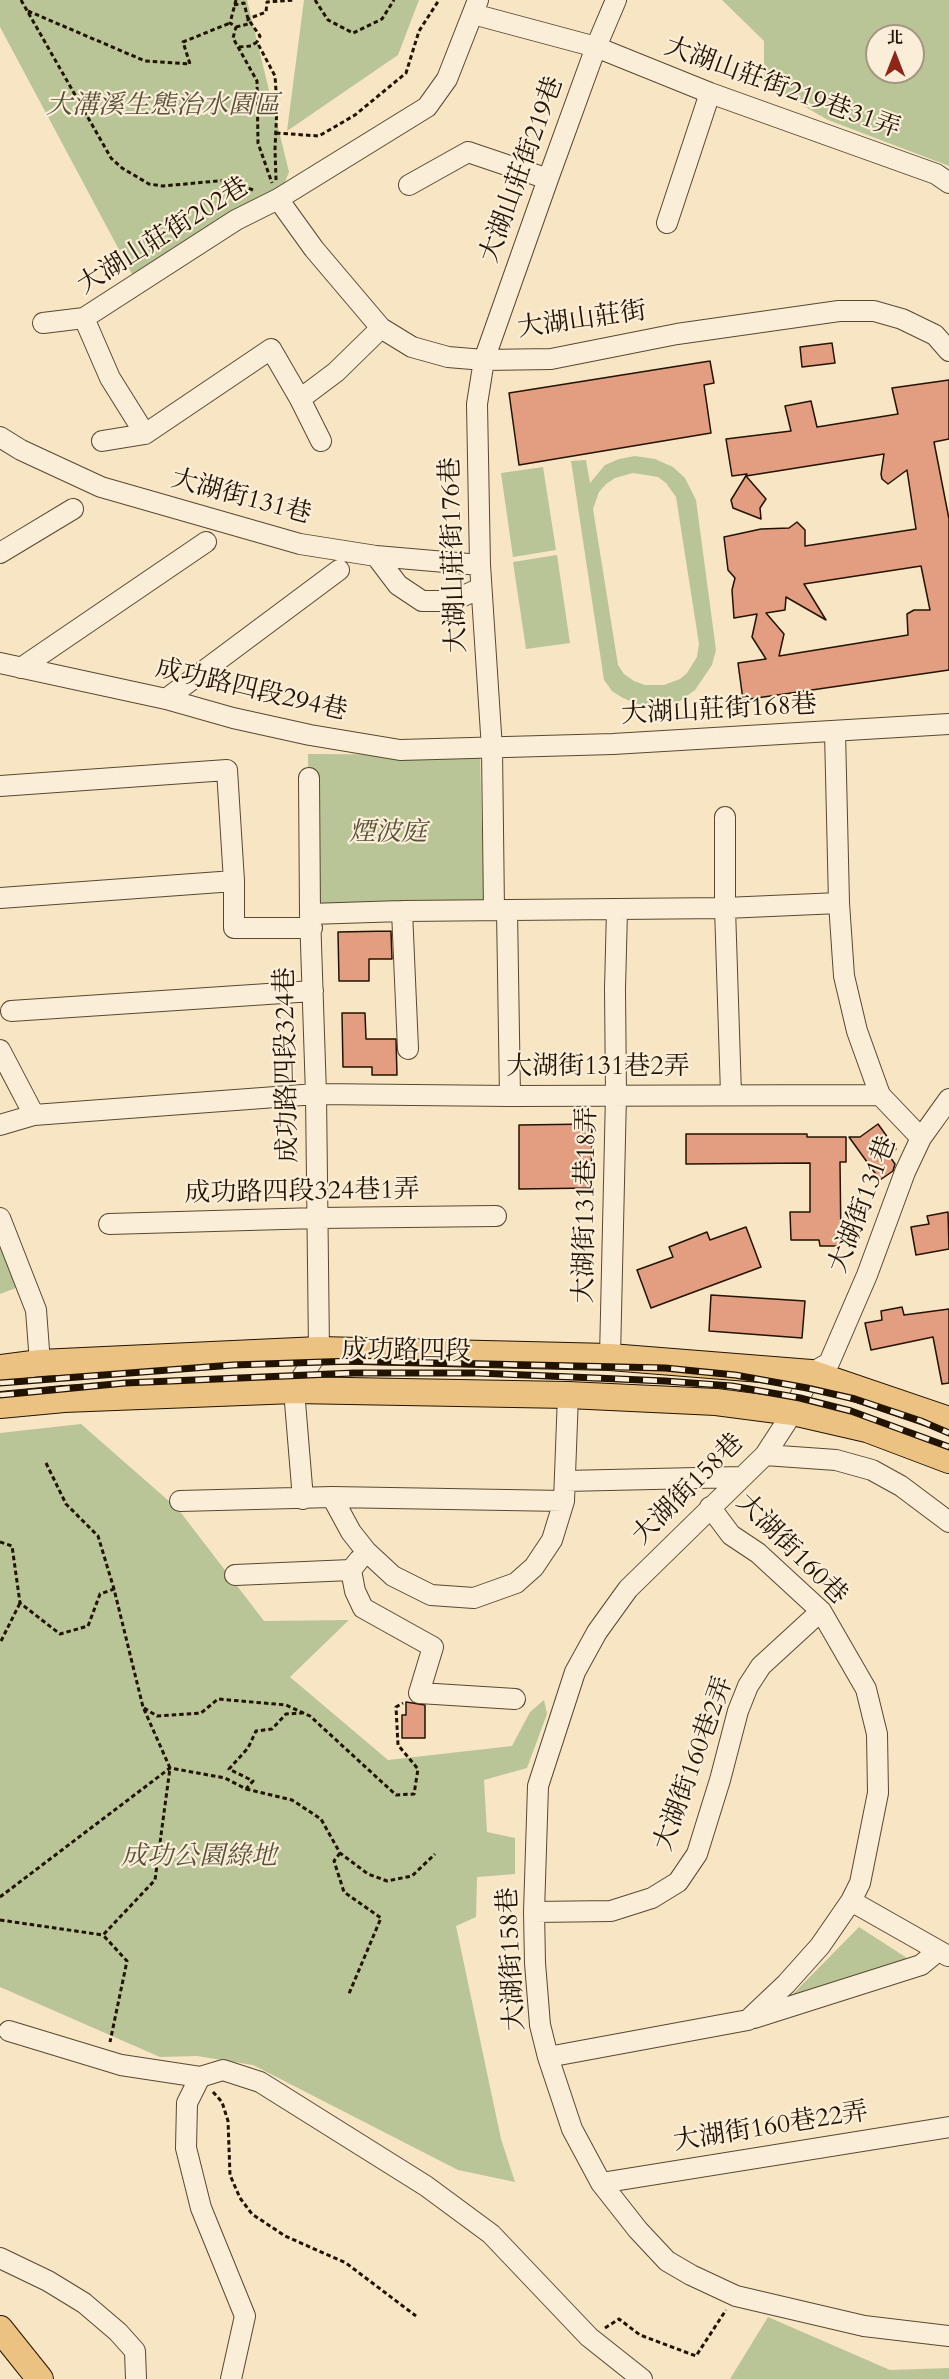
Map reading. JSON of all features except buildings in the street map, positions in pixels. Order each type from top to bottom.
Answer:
[{"type":"main road","name":"成功路四段","points":[[0,1368],[40,1363],[319,1350],[610,1357],[811,1373],[949,1420]]},
{"type":"main road","name":"成功路四段","points":[[0,1405],[64,1399],[294,1390],[568,1395],[716,1402],[793,1412],[867,1430],[949,1460]]},
{"type":"main road","points":[[0,2329],[40,2379]]},
{"type":"main road","points":[[0,2354],[20,2379]]},
{"type":"street","name":"大湖山莊街219巷","points":[[484,360],[596,47],[616,0]]},
{"type":"street","name":"大湖山莊街219巷31弄","points":[[476,7],[596,47],[710,93],[936,174],[949,183]]},
{"type":"street","name":"大湖山莊街202巷","points":[[44,323],[84,318],[236,220],[278,199],[427,107],[447,79],[476,7]]},
{"type":"street","points":[[667,224],[710,93]]},
{"type":"street","points":[[409,185],[468,152],[548,179]]},
{"type":"street","name":"大湖山莊街","points":[[278,199],[314,249],[381,328],[412,346],[448,357],[484,360],[551,359],[677,334],[839,311],[874,311],[902,319],[935,335],[949,351]]},
{"type":"street","points":[[84,318],[110,378],[145,434]]},
{"type":"street","points":[[300,399],[336,372],[381,328]]},
{"type":"street","points":[[102,441],[145,434],[271,350],[300,399],[321,441]]},
{"type":"street","name":"大湖山莊街176巷","points":[[484,360],[477,404],[480,565],[492,749]]},
{"type":"street","name":"大湖街131巷","points":[[0,437],[21,450],[101,487],[300,544],[376,556],[480,565]]},
{"type":"street","points":[[0,553],[73,509]]},
{"type":"street","points":[[21,668],[206,542]]},
{"type":"street","points":[[376,556],[398,585],[422,601],[452,602],[481,588]]},
{"type":"street","points":[[166,699],[339,570]]},
{"type":"street","name":"成功路四段294巷","points":[[0,663],[166,699],[233,718],[309,735],[400,750],[492,749]]},
{"type":"street","name":"大湖山莊街168巷","points":[[492,749],[949,724]]},
{"type":"street","name":"大湖街131巷","points":[[793,1412],[811,1373],[829,1363],[867,1275],[905,1172],[921,1138],[880,1095],[857,1031],[844,976],[839,903],[835,732]]},
{"type":"street","points":[[492,749],[510,1096]]},
{"type":"street","points":[[0,786],[227,770],[234,881],[234,928],[402,911],[617,910],[839,903]]},
{"type":"street","name":"成功路四段324巷","points":[[309,778],[319,1350]]},
{"type":"street","points":[[725,817],[725,908],[731,1094]]},
{"type":"street","points":[[0,897],[234,881]]},
{"type":"street","name":"大湖街131巷18弄","points":[[610,1357],[616,1095],[617,910]]},
{"type":"street","points":[[402,911],[408,1049]]},
{"type":"street","points":[[11,1011],[313,991]]},
{"type":"street","points":[[0,1050],[34,1115],[0,1125]]},
{"type":"street","name":"大湖街131巷2弄","points":[[34,1115],[316,1094],[880,1095]]},
{"type":"street","points":[[921,1138],[949,1099]]},
{"type":"street","name":"成功路四段324巷1弄","points":[[108,1224],[496,1216]]},
{"type":"street","points":[[0,1218],[36,1310],[40,1363]]},
{"type":"street","points":[[303,1499],[294,1390],[319,1350]]},
{"type":"street","points":[[332,1497],[351,1532],[366,1551],[393,1576],[431,1595],[474,1598],[516,1583],[534,1567],[552,1540],[564,1501],[568,1395]]},
{"type":"street","name":"大湖街158巷","points":[[793,1412],[765,1455],[628,1589],[597,1632],[575,1672],[538,1786],[534,1912],[540,2025],[572,2129],[601,2182],[638,2230],[667,2261],[691,2276],[736,2296],[864,2326],[949,2336]]},
{"type":"street","points":[[765,1455],[836,1460],[872,1470],[901,1486],[949,1522]]},
{"type":"street","points":[[565,1481],[741,1477]]},
{"type":"street","points":[[180,1502],[332,1497],[564,1501]]},
{"type":"street","name":"大湖街160巷","points":[[710,1507],[731,1535],[758,1553],[821,1611],[866,1689],[877,1734],[878,1793],[860,1883],[851,1901],[820,1946],[786,1984],[748,2020]]},
{"type":"street","points":[[366,1551],[351,1570],[355,1592],[363,1608],[433,1647],[419,1693],[515,1699]]},
{"type":"street","points":[[235,1575],[351,1570]]},
{"type":"street","name":"大湖街160巷2弄","points":[[534,1912],[611,1911],[652,1898],[678,1882],[697,1854],[738,1711],[748,1686],[761,1666],[821,1611]]},
{"type":"street","points":[[851,1901],[943,1954]]},
{"type":"street","points":[[548,2057],[748,2020],[921,1965],[943,1954]]},
{"type":"street","points":[[3,2032],[121,2065],[200,2077],[223,2070],[260,2082],[426,2186],[491,2234],[589,2337],[642,2379]]},
{"type":"street","points":[[200,2077],[187,2103],[186,2148],[201,2208],[245,2316],[231,2379]]},
{"type":"street","name":"大湖街160巷22弄","points":[[601,2182],[949,2127]]},
{"type":"street","points":[[0,2258],[48,2281],[84,2303],[118,2332],[135,2351],[136,2379]]},
{"type":"path","points":[[21,0],[111,158],[122,168],[149,184],[162,186],[228,180],[278,199]]},
{"type":"path","points":[[230,23],[236,0]]},
{"type":"path","points":[[248,19],[266,12],[267,2],[294,0]]},
{"type":"path","points":[[315,0],[328,20],[353,33],[382,19],[394,0]]},
{"type":"path","points":[[276,134],[320,136],[355,116],[406,73],[419,31],[439,0]]},
{"type":"path","points":[[234,5],[244,3],[248,19],[260,36],[251,46],[238,47]]},
{"type":"path","points":[[27,10],[144,61],[190,64],[183,42],[230,23]]},
{"type":"path","points":[[230,23],[236,27],[248,24],[248,19]]},
{"type":"path","points":[[236,27],[233,38],[257,81],[258,143],[278,199]]},
{"type":"path","points":[[257,42],[275,76],[278,199]]},
{"type":"path","points":[[46,1463],[66,1504],[98,1536],[114,1589],[143,1707],[170,1768],[155,1880],[103,1935]]},
{"type":"path","points":[[0,1542],[12,1546],[20,1603],[1,1641]]},
{"type":"path","points":[[20,1603],[60,1634],[88,1626],[100,1594],[114,1589]]},
{"type":"path","points":[[143,1707],[157,1716],[201,1713],[218,1699],[286,1705],[310,1716],[396,1795],[414,1794],[418,1769],[398,1745],[396,1707],[419,1693]]},
{"type":"path","points":[[246,1789],[253,1781],[229,1769],[248,1748],[256,1731],[272,1729],[286,1714],[304,1713]]},
{"type":"path","points":[[0,1897],[170,1768],[225,1778],[246,1789],[292,1800],[321,1819],[340,1853],[368,1874],[387,1881],[412,1876],[435,1854]]},
{"type":"path","points":[[340,1853],[334,1862],[344,1892],[381,1918],[348,1996]]},
{"type":"path","points":[[0,1920],[103,1935],[126,1961],[107,2061]]},
{"type":"path","points":[[200,2077],[222,2102],[228,2121],[230,2175],[240,2198],[252,2214],[285,2236],[346,2263],[416,2316]]},
{"type":"path","points":[[619,2319],[640,2335],[696,2356],[736,2296]]},
{"type":"green space","name":"大溝溪生態治水園區","points":[[0,0],[247,0],[289,172],[278,199],[132,274],[0,27]]},
{"type":"green space","points":[[304,0],[419,0],[398,55],[287,131]]},
{"type":"green space","points":[[722,0],[949,0],[949,166],[828,120],[764,83],[764,41]]},
{"type":"green space","points":[[635,456],[655,459],[673,467],[685,478],[696,500],[716,650],[712,665],[695,690],[680,701],[655,705],[637,704],[612,691],[604,680],[571,461],[586,460],[590,483],[605,465]],"holes":[[[633,473],[658,477],[666,483],[676,497],[699,644],[697,657],[687,673],[680,679],[664,685],[645,685],[624,674],[618,665],[593,509],[599,492],[615,478]]]},
{"type":"green space","points":[[543,467],[556,550],[513,557],[501,473]]},
{"type":"green space","points":[[557,555],[570,643],[526,649],[513,562]]},
{"type":"green space","name":"煙波庭","points":[[308,754],[480,755],[484,910],[310,914]]},
{"type":"green space","points":[[0,1240],[21,1286],[0,1294]]},
{"type":"green space","name":"成功公園綠地","points":[[81,1424],[178,1509],[264,1621],[349,1620],[290,1677],[388,1760],[512,1746],[530,1712],[544,1700],[547,1714],[527,1768],[484,1780],[487,1832],[515,1838],[515,1874],[477,1877],[476,1917],[456,1926],[501,2139],[515,2182],[458,2170],[253,2065],[197,2056],[160,2057],[0,1987],[0,1433]]},
{"type":"green space","points":[[859,1927],[907,1958],[893,1968],[791,1996]]},
{"type":"green space","points":[[768,2317],[890,2370],[949,2368],[949,2379],[730,2379]]},
{"type":"railway","points":[[0,1383],[233,1365],[354,1361],[665,1368],[735,1375],[807,1388],[855,1399],[949,1433]]},
{"type":"railway","points":[[0,1395],[125,1383],[354,1373],[478,1373],[665,1381],[732,1386],[800,1398],[851,1411],[949,1447]]}]
